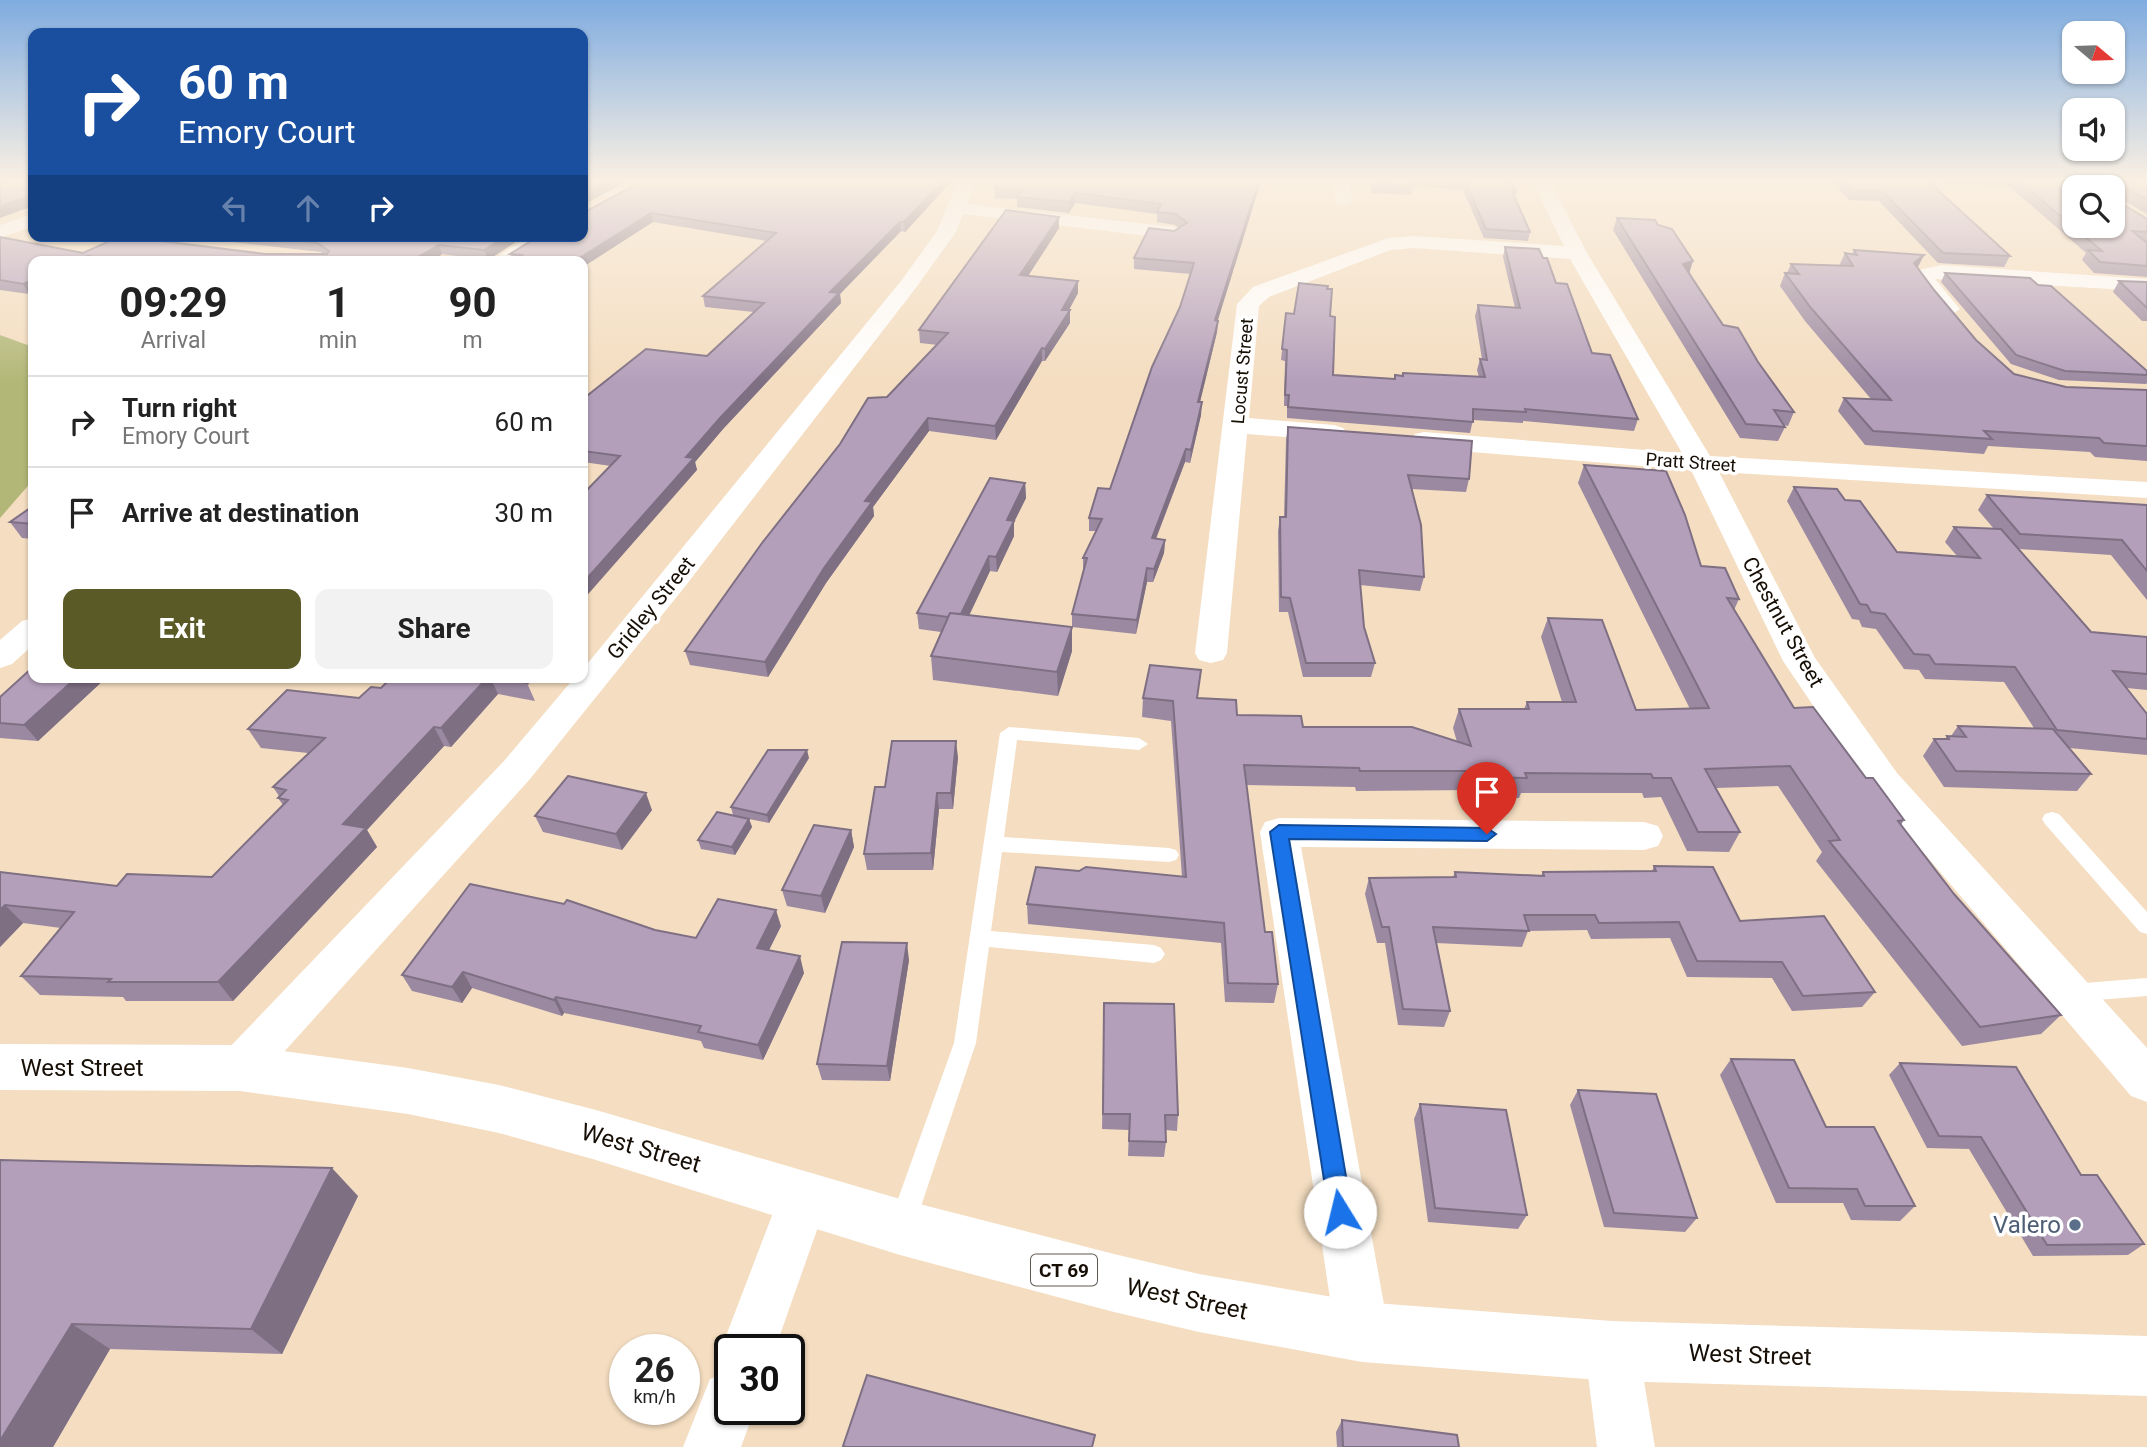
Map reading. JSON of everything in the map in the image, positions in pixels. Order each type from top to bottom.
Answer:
[{"type":"main road","name":"West Street","points":[[0,1067],[240,1068],[408,1091],[499,1109],[804,1196],[900,1227],[1199,1303],[1362,1332],[1612,1351],[2147,1366]]},
{"type":"street","name":"Gridley Street","points":[[240,1068],[517,770],[638,625],[934,249]]},
{"type":"street","name":"Locust Street","points":[[1210,653],[1248,304],[1261,292],[1376,249]]},
{"type":"street","name":"Locust Street","points":[[1511,249],[1577,253]]},
{"type":"street","name":"Chestnut Street","points":[[1575,249],[1700,463],[1800,661],[1884,782],[2147,1081]]},
{"type":"street","points":[[1966,329],[1921,275],[1942,271],[2147,285]]},
{"type":"street","points":[[1236,425],[1357,435]]},
{"type":"street","name":"Pratt Street","points":[[1398,438],[1700,463],[2147,490]]},
{"type":"street","points":[[0,657],[28,632]]},
{"type":"street","points":[[1362,1332],[1279,832],[1644,836]]},
{"type":"street","points":[[753,1334],[804,1196]]},
{"type":"street","points":[[1612,1351],[1626,1447]]},
{"type":"street","points":[[712,1447],[720,1425]]},
{"type":"lane","points":[[900,1227],[965,1044],[1009,733],[1139,744]]},
{"type":"lane","points":[[2052,819],[2147,926]]},
{"type":"lane","points":[[993,844],[1170,855]]},
{"type":"lane","points":[[980,938],[1154,954]]},
{"type":"lane","points":[[2072,993],[2147,987]]},
{"type":"green space","points":[[0,335],[28,345],[28,486],[0,518]]},
{"type":"building","points":[[0,249],[60,249],[83,253],[93,249],[221,249],[265,254],[327,254],[329,251],[325,249],[433,249],[420,256],[28,256],[28,282],[23,284],[0,280]]},
{"type":"building","points":[[519,249],[595,249],[583,256],[510,254]]},
{"type":"building","points":[[758,249],[873,249],[830,292],[839,293],[686,457],[694,458],[588,577],[588,489],[620,456],[588,452],[588,395],[646,349],[707,356],[764,303],[703,296]]},
{"type":"building","points":[[978,249],[1038,249],[1020,275],[1078,281],[1062,310],[1070,310],[1045,349],[1042,348],[995,426],[928,418],[865,501],[872,502],[824,568],[765,662],[685,651],[762,543],[840,444],[868,398],[887,397],[948,333],[919,330]]},
{"type":"building","points":[[1139,249],[1238,249],[1215,320],[1218,321],[1198,402],[1202,402],[1191,450],[1186,449],[1152,538],[1165,540],[1154,569],[1147,568],[1137,620],[1072,614],[1087,558],[1083,558],[1102,519],[1089,518],[1098,488],[1110,489],[1152,367],[1180,307],[1194,263],[1134,258]]},
{"type":"building","points":[[1505,249],[1539,249],[1543,258],[1547,258],[1556,283],[1567,284],[1592,353],[1610,355],[1638,419],[1525,409],[1526,412],[1473,409],[1473,422],[1288,407],[1289,395],[1285,395],[1287,350],[1282,349],[1286,313],[1294,314],[1299,283],[1328,286],[1327,289],[1332,289],[1330,316],[1335,317],[1333,375],[1395,379],[1395,375],[1403,376],[1403,373],[1485,377],[1480,359],[1487,360],[1478,305],[1520,308]]},
{"type":"building","points":[[1636,249],[1685,249],[1693,261],[1683,264],[1723,325],[1738,328],[1758,362],[1794,412],[1774,410],[1785,427],[1746,424]]},
{"type":"building","points":[[1939,249],[2002,249],[2010,256],[1943,253]]},
{"type":"building","points":[[2147,249],[2147,266],[2100,262],[2088,250]]},
{"type":"building","points":[[1854,250],[1924,255],[1914,263],[1934,290],[1976,340],[2014,374],[2066,387],[2147,390],[2147,446],[2104,443],[2099,438],[1984,431],[1992,439],[1873,431],[1844,398],[1891,400],[1811,308],[1785,273],[1799,274],[1791,264],[1853,266],[1845,253],[1857,255]]},
{"type":"building","points":[[1945,273],[2030,278],[2038,285],[2051,286],[2147,371],[2147,375],[2065,371],[2016,355]]},
{"type":"building","points":[[2119,281],[2147,282],[2147,308]]},
{"type":"building","points":[[1288,427],[1472,441],[1469,479],[1408,475],[1421,525],[1424,577],[1359,570],[1364,627],[1375,663],[1306,663],[1290,598],[1281,597],[1280,517],[1286,517]]},
{"type":"building","points":[[1584,465],[1666,471],[1685,515],[1701,566],[1725,568],[1739,599],[1727,598],[1794,708],[1813,707],[1866,778],[1873,778],[1904,820],[1898,821],[1954,894],[2061,1015],[1980,1027],[1829,841],[1840,840],[1790,766],[1705,769],[1740,832],[1698,832],[1671,778],[1653,778],[1651,774],[1525,773],[1527,778],[1481,777],[1479,771],[1360,771],[1359,768],[1244,765],[1265,932],[1272,932],[1278,984],[1228,983],[1224,923],[1027,904],[1036,867],[1079,871],[1086,867],[1186,877],[1173,701],[1143,698],[1150,665],[1201,670],[1197,698],[1236,700],[1237,715],[1301,716],[1303,727],[1412,727],[1471,746],[1459,709],[1529,709],[1527,702],[1576,702],[1548,618],[1602,620],[1636,710],[1709,708]]},
{"type":"building","points":[[990,478],[1025,483],[1007,520],[1014,521],[996,557],[989,556],[961,614],[950,613],[948,617],[917,613]]},
{"type":"building","points":[[1794,487],[1837,489],[1845,500],[1860,501],[1897,552],[1980,558],[1954,527],[2001,529],[2091,632],[2147,637],[2147,674],[2113,671],[2147,714],[2147,739],[2057,730],[2015,667],[1935,664],[1929,655],[1914,654],[1885,614],[1871,612],[1867,605],[1860,604]]},
{"type":"building","points":[[1987,495],[2147,505],[2147,571],[2122,540],[2020,534]]},
{"type":"building","points":[[28,509],[28,524],[10,522]]},
{"type":"building","points":[[950,613],[1072,627],[1057,672],[931,656]]},
{"type":"building","points":[[28,672],[28,683],[70,683],[24,725],[0,723],[0,697]]},
{"type":"building","points":[[386,683],[482,683],[441,728],[434,727],[343,824],[366,828],[218,982],[108,982],[111,979],[21,976],[74,912],[5,905],[0,910],[0,872],[117,886],[127,874],[212,877],[288,800],[278,798],[286,790],[273,787],[325,738],[248,729],[287,690],[359,698],[371,687],[381,688]]},
{"type":"building","points":[[1958,726],[2053,729],[2091,774],[1956,771],[1934,739],[1949,739],[1947,736],[1966,737]]},
{"type":"building","points":[[892,741],[956,741],[951,793],[937,793],[931,853],[864,854],[875,787],[885,787]]},
{"type":"building","points":[[768,750],[807,750],[767,815],[731,807]]},
{"type":"building","points":[[568,776],[646,793],[616,834],[535,816]]},
{"type":"building","points":[[717,812],[749,819],[732,847],[698,840]]},
{"type":"building","points":[[814,825],[851,830],[821,896],[782,890]]},
{"type":"building","points":[[1654,866],[1713,867],[1740,921],[1824,916],[1875,992],[1803,996],[1782,962],[1697,961],[1679,922],[1599,923],[1595,915],[1524,915],[1529,931],[1433,927],[1450,1011],[1403,1009],[1389,927],[1382,927],[1369,878],[1456,877],[1455,872],[1544,876],[1543,872],[1656,871]]},
{"type":"building","points":[[470,884],[564,904],[567,900],[655,930],[696,938],[718,899],[776,910],[757,948],[800,956],[758,1045],[698,1032],[701,1026],[556,997],[554,1000],[463,972],[452,987],[402,975]]},
{"type":"building","points":[[842,942],[907,943],[887,1066],[817,1064]]},
{"type":"building","points":[[1104,1003],[1174,1004],[1178,1115],[1165,1115],[1166,1142],[1129,1141],[1130,1114],[1103,1114]]},
{"type":"building","points":[[1731,1059],[1794,1060],[1826,1127],[1874,1127],[1915,1206],[1865,1206],[1857,1189],[1789,1188]]},
{"type":"building","points":[[1900,1063],[2016,1067],[2081,1175],[2097,1175],[2144,1244],[2047,1245],[1981,1137],[1939,1136]]},
{"type":"building","points":[[1578,1090],[1656,1094],[1697,1218],[1614,1213]]},
{"type":"building","points":[[1420,1104],[1506,1110],[1527,1215],[1435,1208]]},
{"type":"building","points":[[0,1160],[332,1168],[251,1329],[72,1324],[0,1441]]},
{"type":"building","points":[[867,1375],[1095,1435],[1092,1447],[846,1447],[843,1446]]},
{"type":"building","points":[[1342,1420],[1457,1435],[1459,1447],[1343,1447]]},
{"type":"place","name":"Valero","points":[[2075,1225]]},
{"type":"route","points":[[1340,1212],[1279,832],[1487,834]]}]
